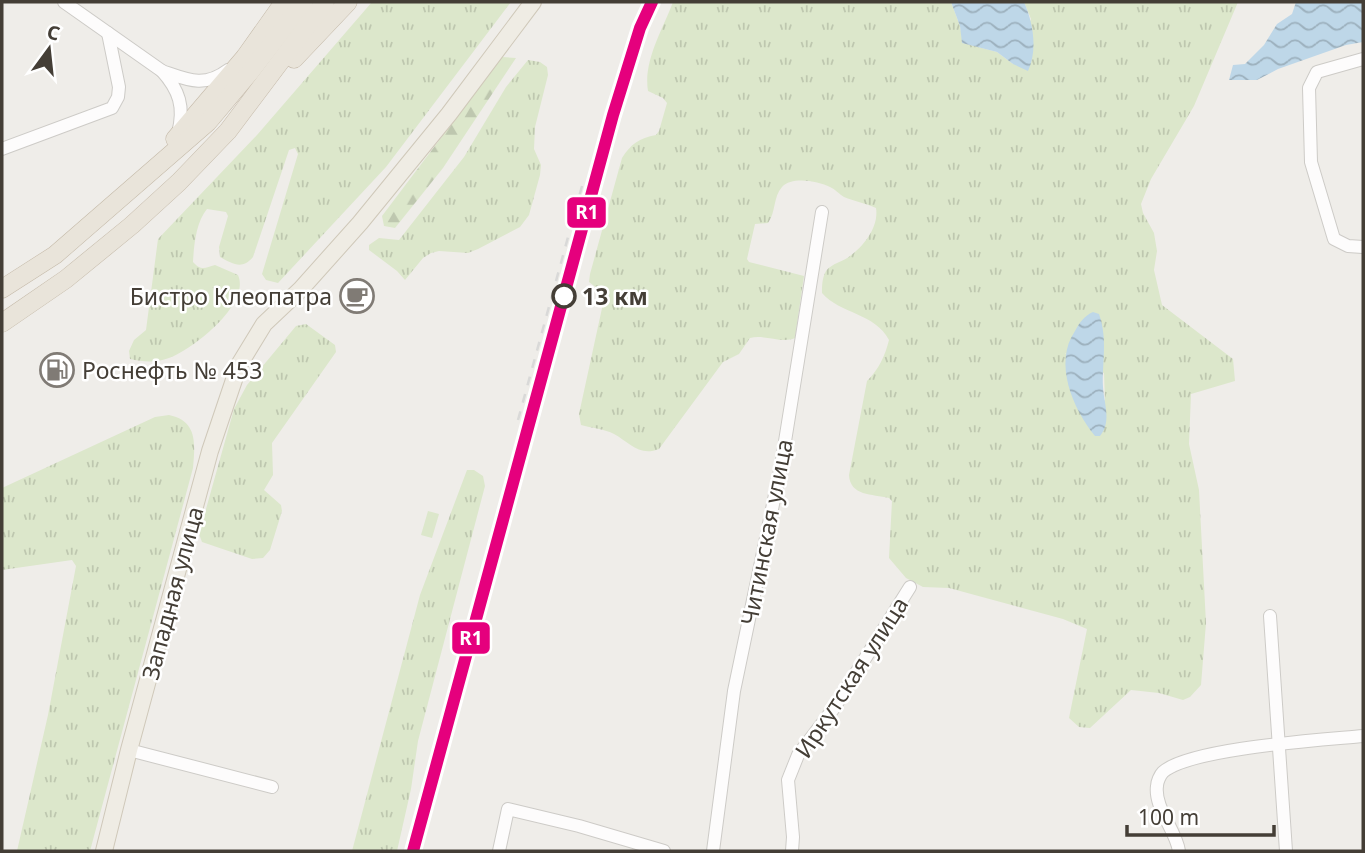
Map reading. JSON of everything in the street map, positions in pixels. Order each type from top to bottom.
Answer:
[{"type":"highway","points":[[132,190],[245,57],[284,2]]},
{"type":"highway","points":[[2,289],[55,255],[208,122],[304,2]]},
{"type":"highway","points":[[228,131],[325,2]]},
{"type":"highway","points":[[2,323],[66,279],[179,182],[348,2]]},
{"type":"main road","name":"Западная улица","points":[[104,851],[211,451],[239,365],[264,324],[301,289],[368,213],[449,114],[533,2]]},
{"type":"street","points":[[64,2],[162,71],[174,84],[179,96],[181,120],[177,137]]},
{"type":"street","points":[[2,149],[111,108],[118,97],[119,87],[108,33]]},
{"type":"street","points":[[162,71],[189,80],[213,79],[245,57]]},
{"type":"street","points":[[1363,59],[1317,72],[1309,88],[1311,162],[1334,239],[1348,246],[1363,247]]},
{"type":"street","name":"Читинская улица","points":[[713,851],[734,691],[781,466],[822,212]]},
{"type":"street","name":"Иркутская улица","points":[[792,851],[788,780],[799,755],[834,708],[910,587]]},
{"type":"street","points":[[1270,616],[1286,851]]},
{"type":"street","points":[[1179,851],[1177,838],[1157,794],[1157,784],[1163,772],[1196,757],[1363,736]]},
{"type":"street","points":[[130,750],[272,787]]},
{"type":"street","points":[[499,851],[508,808],[579,826],[645,849],[664,851]]},
{"type":"green space","points":[[372,2],[511,2],[386,167],[278,283],[266,280],[262,274],[298,154],[295,148],[289,150],[253,257],[249,261],[241,265],[220,257],[219,247],[228,216],[226,212],[207,209],[198,227],[193,262],[201,268],[215,265],[238,275],[240,287],[236,299],[217,324],[179,353],[164,360],[130,359],[129,351],[134,340],[146,330],[158,239],[257,135]]},
{"type":"green space","points":[[673,2],[951,2],[963,43],[997,52],[1013,64],[1031,19],[1024,2],[1238,2],[1194,106],[1151,179],[1141,204],[1154,233],[1157,251],[1154,270],[1162,305],[1233,359],[1235,381],[1191,394],[1189,444],[1199,490],[1206,623],[1201,685],[1190,697],[1183,700],[1159,693],[1131,690],[1090,728],[1079,727],[1069,718],[1087,629],[1063,619],[949,588],[923,587],[906,578],[889,558],[892,501],[889,498],[869,495],[853,487],[849,475],[867,381],[881,362],[889,340],[875,324],[829,300],[822,293],[826,271],[856,252],[870,235],[876,208],[844,197],[830,187],[805,181],[786,184],[779,191],[768,223],[755,224],[747,259],[749,262],[804,276],[795,338],[750,338],[739,354],[723,362],[659,449],[640,450],[610,432],[581,425],[579,414],[604,299],[602,292],[589,282],[590,274],[622,158],[636,142],[656,135],[659,131],[667,103],[648,91],[648,68]],"holes":[[[1065,353],[1104,373],[1105,401]]]},
{"type":"green space","points":[[502,57],[516,58],[443,168],[395,228],[384,226],[382,216]]},
{"type":"green space","points":[[528,60],[540,62],[547,67],[548,75],[535,127],[534,149],[541,165],[529,215],[520,227],[468,253],[431,253],[423,258],[405,280],[369,250],[369,245],[379,238],[399,240],[464,157],[506,87]]},
{"type":"green space","points":[[306,324],[335,345],[336,352],[272,443],[273,475],[264,490],[281,505],[282,511],[270,550],[263,558],[252,559],[202,542],[199,534],[234,409],[247,385],[296,326]]},
{"type":"green space","points":[[169,415],[185,422],[190,428],[194,442],[193,468],[90,851],[17,851],[48,715],[76,566],[72,560],[2,570],[2,488],[155,417]]},
{"type":"green space","points":[[467,470],[474,470],[483,476],[485,486],[418,741],[411,789],[397,851],[352,851],[420,595]]},
{"type":"green space","points":[[428,511],[439,514],[432,538],[421,535]]},
{"type":"water","points":[[951,2],[1024,2],[1033,36],[1033,54],[1028,71],[997,52],[962,43],[960,26]]},
{"type":"water","points":[[1296,2],[1363,2],[1363,42],[1346,45],[1278,69],[1257,80],[1229,80],[1233,65],[1245,64],[1264,45],[1277,24],[1292,14]]},
{"type":"water","points":[[1093,312],[1099,314],[1104,342],[1106,425],[1100,436],[1095,436],[1080,413],[1068,385],[1066,371],[1069,344],[1081,322]]},
{"type":"railway","points":[[518,420],[582,186]]},
{"type":"transit line","name":"R1","points":[[413,851],[613,115],[640,28],[652,2]]},
{"type":"place","name":"Бистро Клеопатра","points":[[357,296]]},
{"type":"place","name":"13 км","points":[[564,296]]},
{"type":"place","name":"Роснефть № 453","points":[[57,370]]}]
